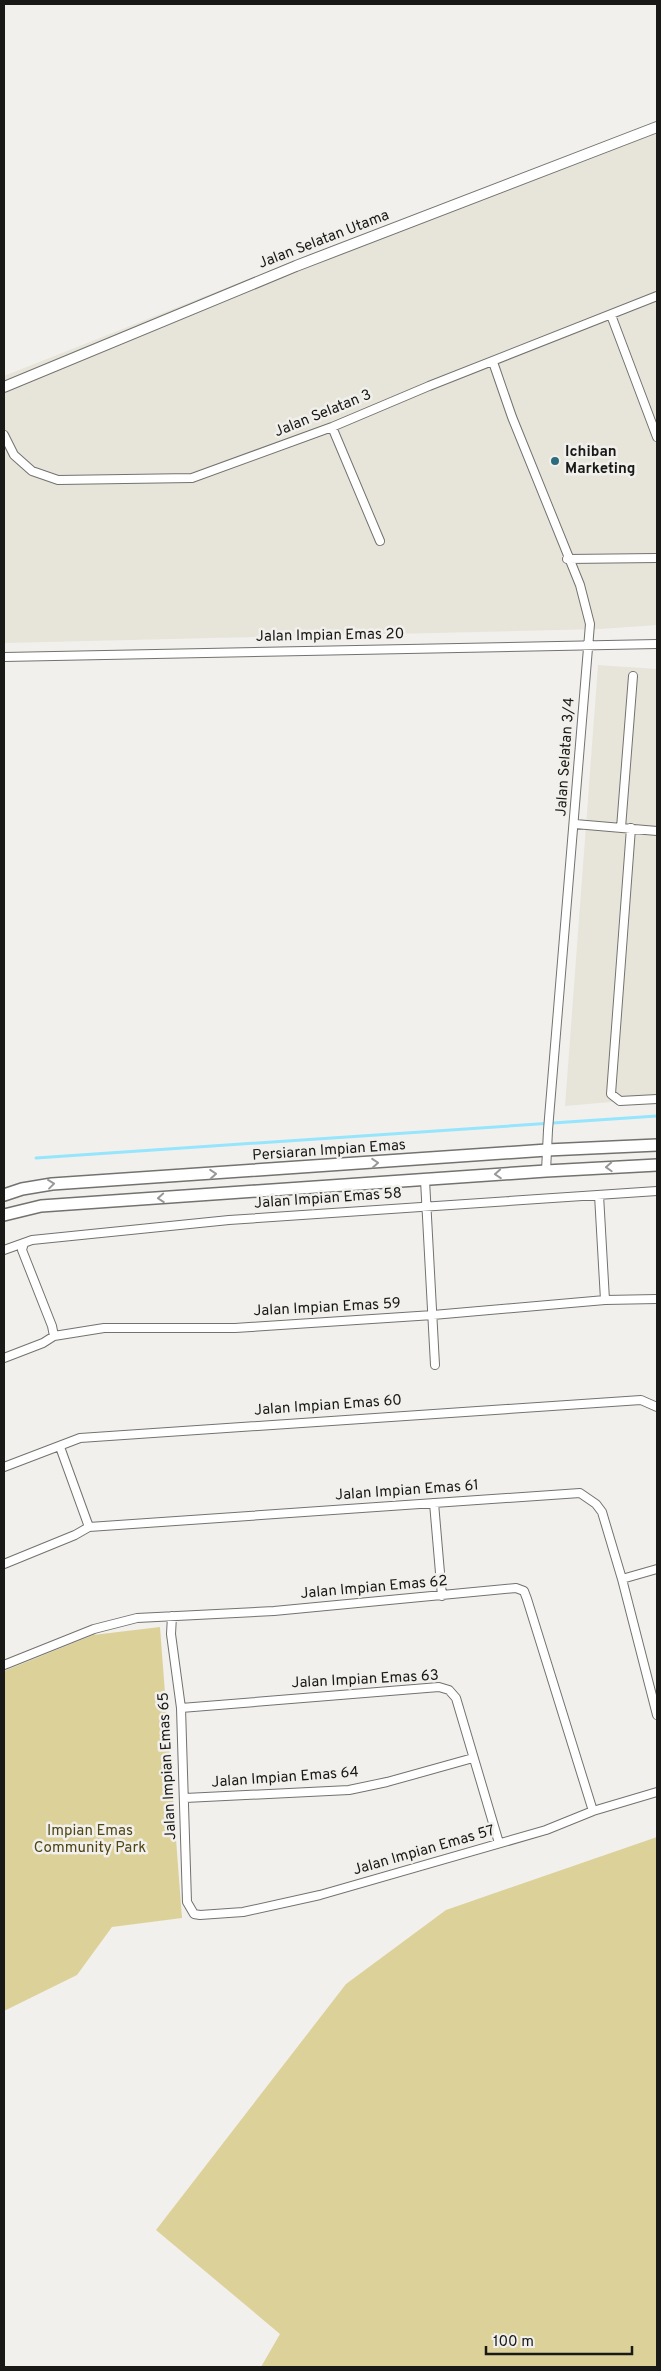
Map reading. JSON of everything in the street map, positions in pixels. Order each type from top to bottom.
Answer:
[{"type":"main road","name":"Persiaran Impian Emas","points":[[4,1195],[22,1189],[52,1184],[547,1150],[657,1145]]},
{"type":"main road","points":[[4,1215],[41,1206],[657,1165]]},
{"type":"street","name":"Jalan Selatan Utama","points":[[4,387],[296,266],[657,127]]},
{"type":"street","name":"Jalan Selatan 3","points":[[4,435],[14,455],[32,471],[58,480],[192,478],[332,427],[429,386],[657,296]]},
{"type":"street","points":[[612,315],[657,437]]},
{"type":"street","name":"Jalan Selatan 3/4","points":[[493,362],[568,559],[580,585],[590,624],[546,1171]]},
{"type":"street","points":[[332,427],[380,541]]},
{"type":"street","points":[[568,559],[657,558]]},
{"type":"street","name":"Jalan Impian Emas 20","points":[[4,657],[657,644]]},
{"type":"street","points":[[621,828],[633,676]]},
{"type":"street","points":[[575,824],[657,831]]},
{"type":"street","points":[[632,828],[611,1094],[620,1101],[657,1099]]},
{"type":"street","points":[[425,1180],[435,1365]]},
{"type":"street","name":"Jalan Impian Emas 58","points":[[4,1250],[32,1240],[229,1220],[426,1205],[657,1191]]},
{"type":"street","points":[[599,1195],[605,1300]]},
{"type":"street","points":[[24,1243],[22,1250],[52,1326],[54,1336]]},
{"type":"street","name":"Jalan Impian Emas 59","points":[[4,1358],[44,1343],[54,1336],[104,1328],[235,1328],[433,1315],[605,1300],[657,1299]]},
{"type":"street","name":"Jalan Impian Emas 60","points":[[4,1468],[80,1438],[641,1400],[657,1407]]},
{"type":"street","points":[[60,1446],[89,1527]]},
{"type":"street","name":"Jalan Impian Emas 61","points":[[4,1564],[75,1535],[89,1527],[580,1493],[596,1504],[602,1512],[622,1579],[657,1715]]},
{"type":"street","points":[[434,1503],[442,1596]]},
{"type":"street","points":[[622,1579],[657,1569]]},
{"type":"street","name":"Jalan Impian Emas 62","points":[[4,1665],[94,1629],[137,1618],[274,1611],[516,1588],[524,1591],[593,1811]]},
{"type":"street","name":"Jalan Impian Emas 65","points":[[172,1616],[171,1634],[181,1708],[187,1902],[194,1914]]},
{"type":"street","name":"Jalan Impian Emas 63","points":[[181,1708],[439,1687],[449,1690],[456,1698],[499,1843]]},
{"type":"street","name":"Jalan Impian Emas 64","points":[[185,1798],[349,1790],[387,1782],[473,1758]]},
{"type":"street","name":"Jalan Impian Emas 57","points":[[194,1914],[243,1912],[320,1895],[546,1830],[593,1811],[657,1792]]},
{"type":"shaded area","points":[[657,128],[657,625],[601,629],[4,643],[4,376],[294,261]]},
{"type":"shaded area","points":[[598,665],[657,669],[657,1098],[565,1106]]},
{"type":"green space","name":"Impian Emas Community Park","points":[[160,1627],[182,1918],[112,1927],[77,1975],[4,2011],[4,1671],[93,1635]]},
{"type":"green space","points":[[657,1837],[657,2367],[261,2367],[280,2334],[156,2230],[346,1984],[446,1910]]},
{"type":"waterway","points":[[36,1158],[657,1116]]},
{"type":"place","name":"Ichiban Marketing","points":[[555,461]]}]
